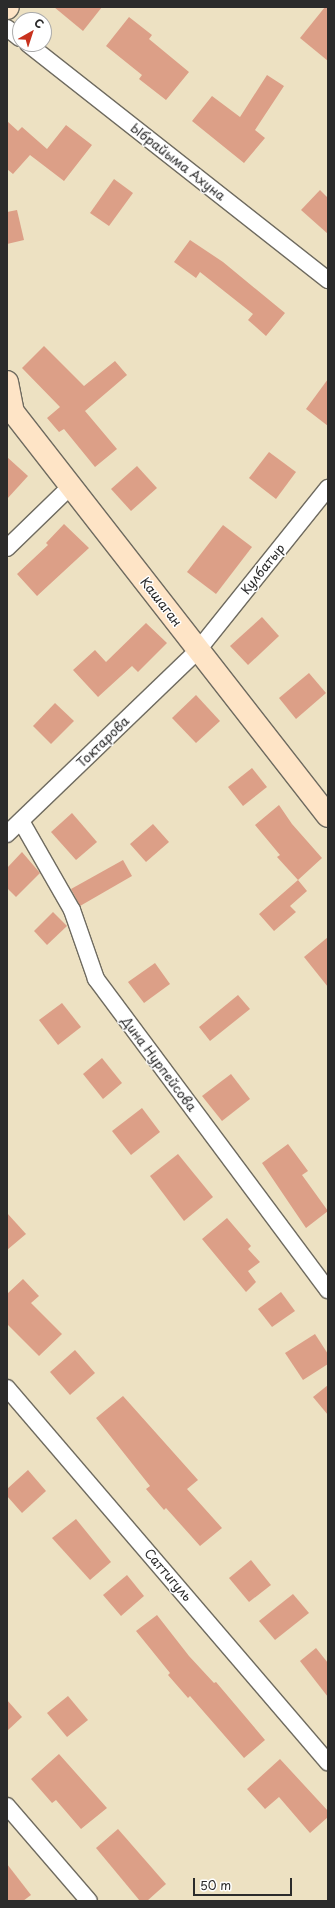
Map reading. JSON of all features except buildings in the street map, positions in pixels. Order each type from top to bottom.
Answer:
[{"type":"street","name":"Ыбрайыма Ахуна","points":[[38,52],[328,280]]},
{"type":"street","name":"Кашаган","points":[[7,382],[13,412],[328,816]]},
{"type":"street","points":[[7,548],[71,486]]},
{"type":"street","name":"Кулбатыр","points":[[198,650],[328,488]]},
{"type":"street","name":"Токтарова","points":[[7,834],[198,650]]},
{"type":"street","name":"Дина Нурпейсова","points":[[20,821],[72,910],[96,979],[328,1290]]},
{"type":"street","name":"Саттигуль","points":[[7,1388],[328,1762]]},
{"type":"street","points":[[7,1806],[90,1901]]}]
